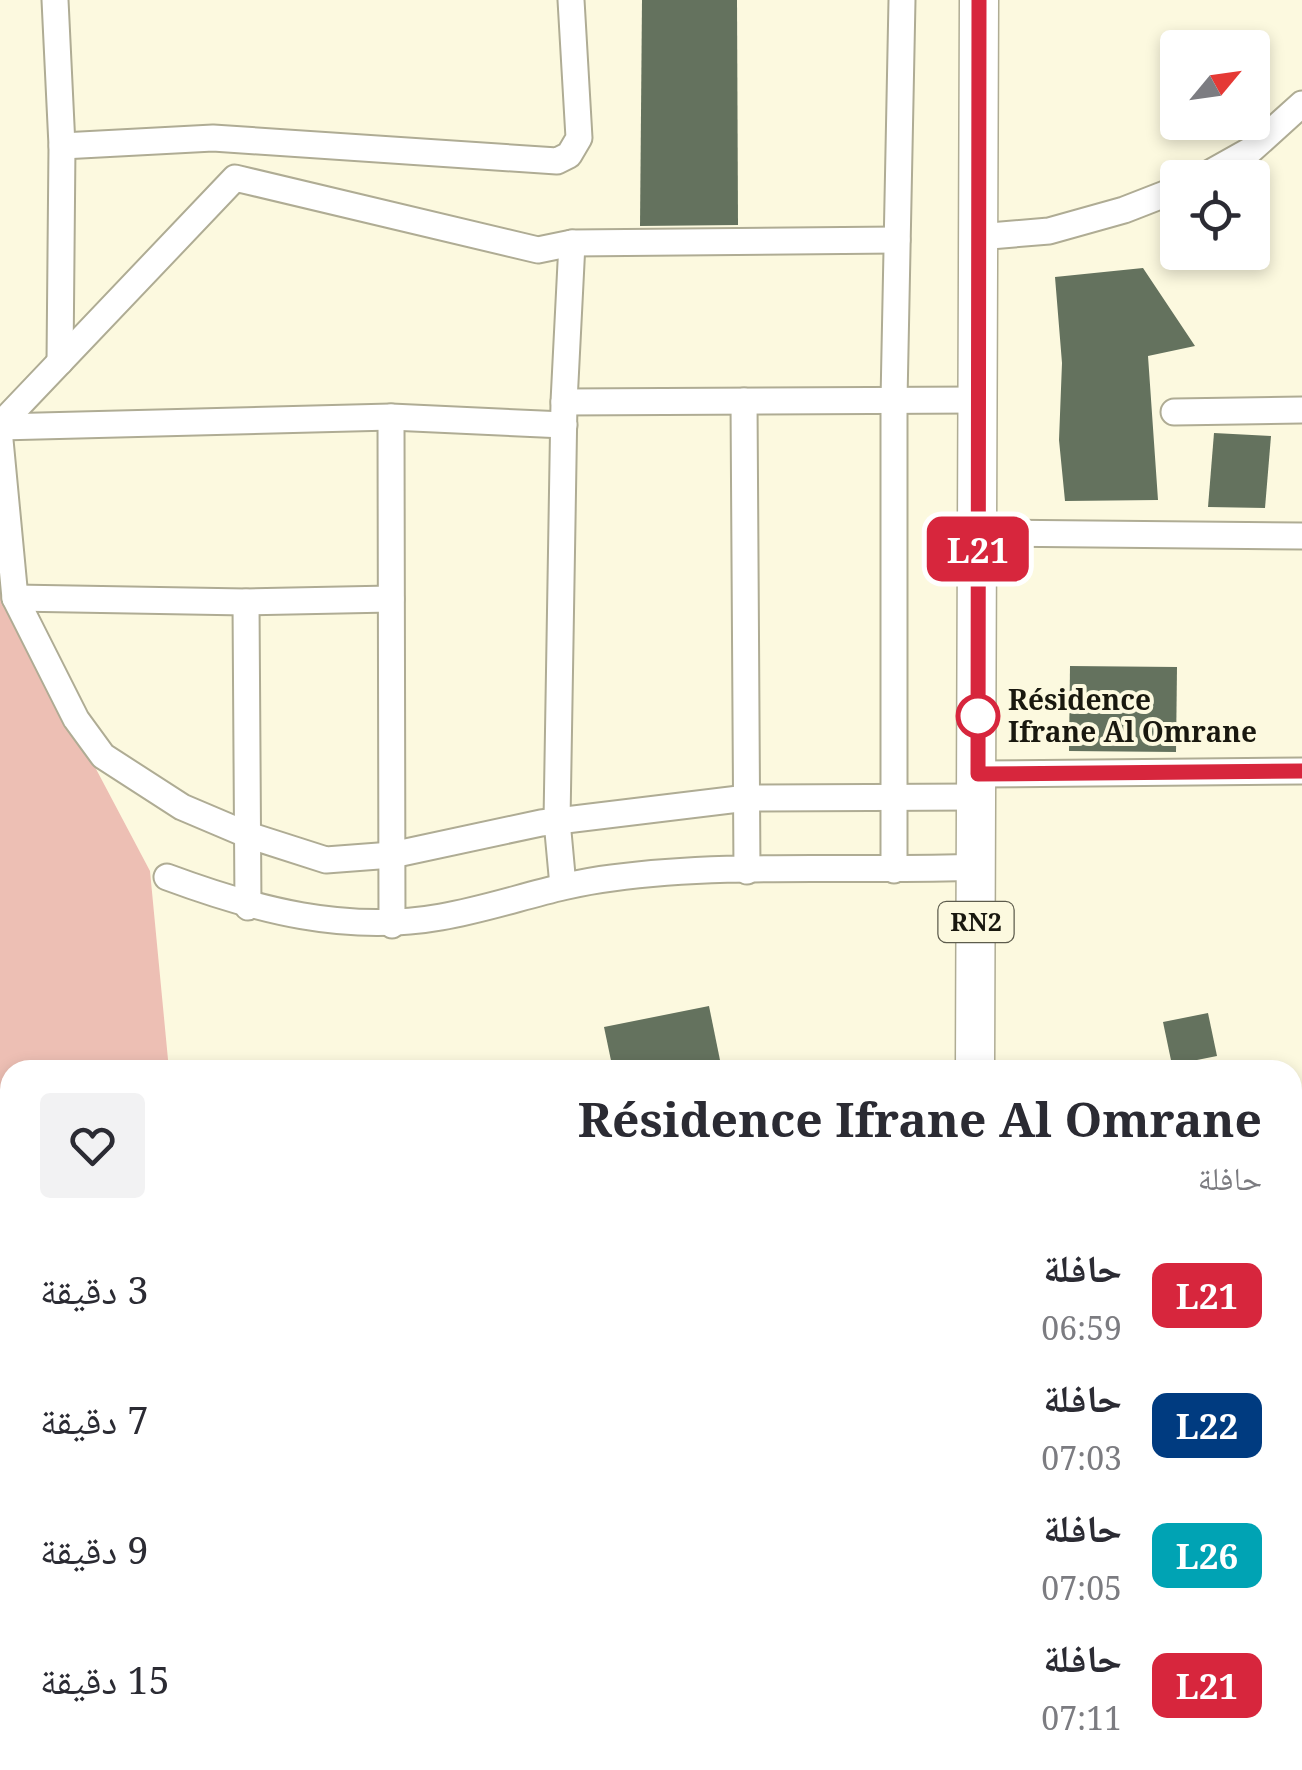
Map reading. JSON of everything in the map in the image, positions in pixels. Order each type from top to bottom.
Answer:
[{"type":"highway","name":"RN2","points":[[975,1060],[979,0]]},
{"type":"street","points":[[55,0],[62,146],[60,362]]},
{"type":"street","points":[[62,146],[213,138],[557,161],[568,156],[579,138],[571,0]]},
{"type":"street","points":[[894,870],[894,400],[902,0]]},
{"type":"street","points":[[1233,160],[1251,150],[1302,104]]},
{"type":"street","points":[[0,426],[236,178],[538,250],[572,242],[897,240]]},
{"type":"street","points":[[978,236],[1049,231],[1160,196]]},
{"type":"street","points":[[563,886],[557,821],[564,413],[572,242]]},
{"type":"street","points":[[0,426],[564,413],[744,401],[979,400]]},
{"type":"street","points":[[744,401],[747,870]]},
{"type":"street","points":[[1174,412],[1302,410]]},
{"type":"street","points":[[391,417],[392,925]]},
{"type":"street","points":[[0,440],[15,598],[76,719],[103,756],[182,808],[326,860],[392,855],[557,821],[747,798],[894,797],[977,786],[1302,770]]},
{"type":"street","points":[[978,532],[1302,536]]},
{"type":"street","points":[[15,598],[246,602],[391,599]]},
{"type":"street","points":[[246,602],[248,906]]},
{"type":"street","points":[[167,877],[248,906],[324,920],[392,925],[613,878],[747,870],[977,866]]},
{"type":"shaded area","points":[[0,529],[68,716],[150,871],[168,1060],[0,1060]]},
{"type":"building","points":[[642,0],[737,0],[738,225],[640,226]]},
{"type":"building","points":[[1143,268],[1195,346],[1148,356],[1158,500],[1065,501],[1059,440],[1062,363],[1055,277]]},
{"type":"building","points":[[1214,433],[1271,436],[1265,508],[1208,507]]},
{"type":"building","points":[[1070,666],[1177,667],[1176,752],[1069,751]]},
{"type":"building","points":[[709,1006],[720,1060],[611,1060],[604,1027]]},
{"type":"building","points":[[1208,1013],[1217,1056],[1171,1060],[1163,1022]]},
{"type":"bus line","name":"L21","points":[[979,0],[978,774],[1302,771]]},
{"type":"place","name":"Résidence Ifrane Al Omrane","points":[[978,716]]}]
